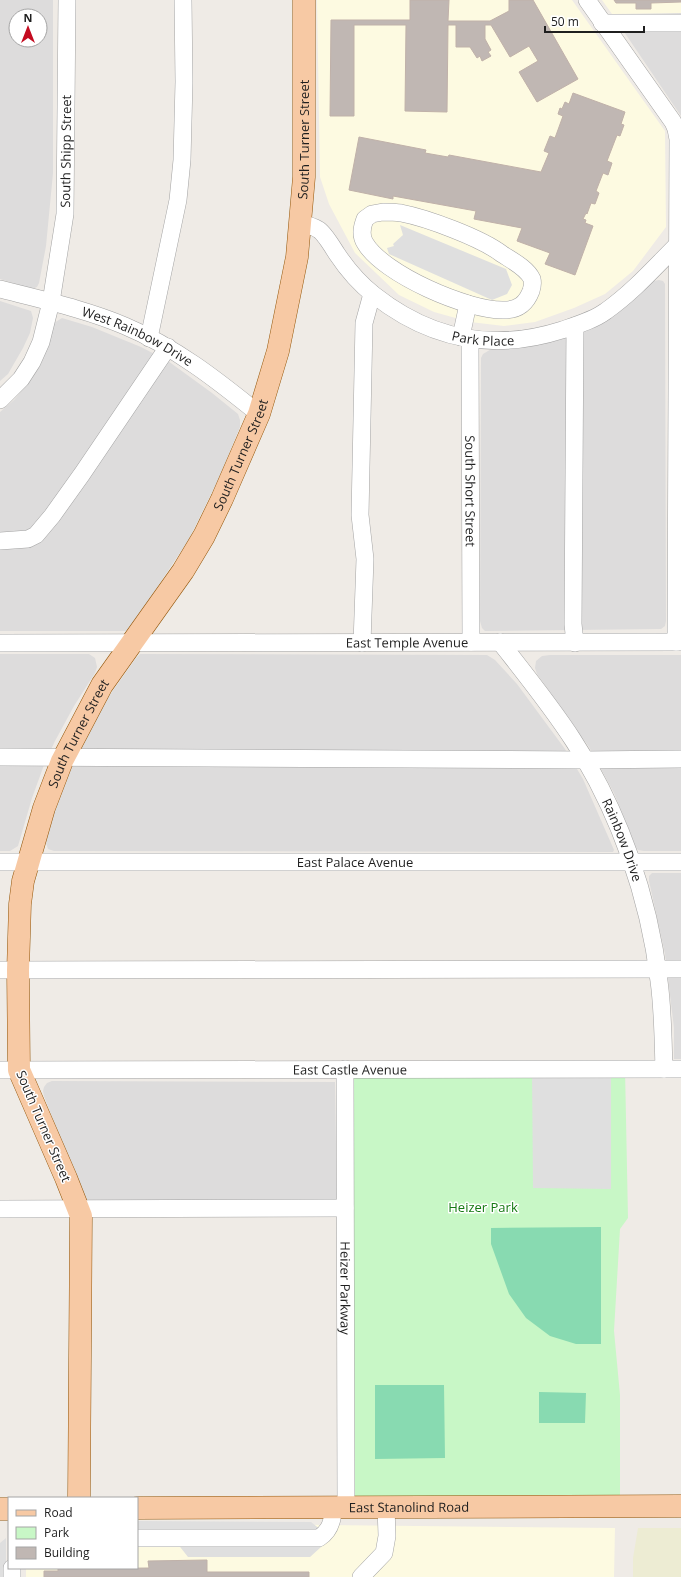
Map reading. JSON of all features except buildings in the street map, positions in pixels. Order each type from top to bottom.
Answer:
[{"type":"main road","name":"South Turner Street","points":[[79,1497],[81,1216],[10,1070],[9,970],[23,881],[44,808],[64,757],[102,685],[183,571],[204,536],[225,493],[259,414],[278,351],[297,257],[304,177],[304,0]]},
{"type":"main road","name":"East Stanolind Road","points":[[138,1508],[681,1506]]},
{"type":"street","name":"South Shipp Street","points":[[0,400],[21,379],[32,362],[41,342],[51,302],[65,214],[67,154],[67,0]]},
{"type":"street","points":[[149,338],[178,200],[182,160],[184,82],[183,0]]},
{"type":"street","points":[[587,0],[673,122],[680,139],[678,244],[678,642]]},
{"type":"street","points":[[602,23],[681,23]]},
{"type":"street","points":[[383,212],[401,213],[456,230],[496,249],[526,271],[532,280],[532,287],[528,300],[519,307],[510,310],[502,310],[468,304],[434,291],[408,278],[375,256],[364,242],[362,235],[365,219],[372,214],[383,212]]},
{"type":"street","name":"Park Place","points":[[299,222],[320,230],[342,261],[372,294],[392,308],[416,322],[437,331],[465,339],[499,341],[529,338],[575,326],[606,311],[643,280],[678,244]]},
{"type":"street","name":"West Rainbow Drive","points":[[0,289],[78,309],[125,326],[168,347],[186,358],[259,414]]},
{"type":"street","points":[[362,643],[365,559],[360,515],[364,339],[365,317],[372,294]]},
{"type":"street","name":"South Short Street","points":[[468,304],[465,339],[472,642]]},
{"type":"street","points":[[575,326],[573,624],[576,643]]},
{"type":"street","points":[[0,541],[28,539],[36,536],[82,474],[168,347]]},
{"type":"street","name":"Rainbow Drive","points":[[500,642],[573,740],[611,810],[631,862],[650,927],[658,970],[662,1008],[664,1069]]},
{"type":"street","name":"East Temple Avenue","points":[[0,643],[678,642]]},
{"type":"street","points":[[0,757],[584,760],[681,759]]},
{"type":"street","name":"East Palace Avenue","points":[[0,862],[681,862]]},
{"type":"street","points":[[9,970],[681,969]]},
{"type":"street","name":"Heizer Parkway","points":[[138,1538],[318,1538],[326,1533],[333,1516],[340,1508],[345,1208],[345,1069]]},
{"type":"street","name":"East Castle Avenue","points":[[10,1070],[681,1069]]},
{"type":"street","points":[[0,1208],[345,1208]]},
{"type":"street","points":[[361,1577],[384,1553],[388,1536],[386,1506]]},
{"type":"shaded area","points":[[0,0],[53,0],[53,173],[46,246],[39,283],[37,287],[32,289],[0,279]]},
{"type":"shaded area","points":[[317,0],[572,0],[665,131],[666,227],[633,271],[605,294],[574,308],[535,322],[504,326],[470,322],[434,312],[399,295],[355,253],[329,204],[320,177]]},
{"type":"shaded area","points":[[602,0],[681,0],[681,13],[612,14]]},
{"type":"shaded area","points":[[681,13],[681,116],[612,14]]},
{"type":"shaded area","points":[[400,225],[506,269],[512,285],[507,294],[492,300],[389,254],[387,248],[394,246],[393,244],[403,235]]},
{"type":"shaded area","points":[[654,281],[663,281],[665,284],[665,626],[661,629],[485,631],[482,628],[480,621],[481,358],[483,354],[493,348],[559,340],[582,331],[622,310]]},
{"type":"shaded area","points":[[0,301],[31,311],[33,318],[30,333],[23,348],[8,374],[0,381]]},
{"type":"shaded area","points":[[62,318],[92,327],[141,347],[168,361],[238,414],[240,420],[240,427],[219,478],[189,539],[129,630],[125,631],[0,631],[0,412],[14,400],[40,366],[51,338],[54,323]]},
{"type":"shaded area","points":[[0,654],[89,654],[95,658],[97,667],[95,673],[74,706],[55,741],[44,765],[32,798],[18,846],[10,851],[0,851]]},
{"type":"shaded area","points":[[140,654],[487,655],[495,660],[517,684],[565,749],[583,779],[614,850],[613,852],[54,851],[48,849],[45,840],[66,775],[102,706]]},
{"type":"shaded area","points":[[681,655],[681,851],[644,851],[636,848],[614,793],[589,747],[537,674],[535,668],[536,661],[542,656]]},
{"type":"shaded area","points":[[652,873],[681,873],[681,1059],[674,1059],[674,1028],[665,954],[649,881],[649,876]]},
{"type":"shaded area","points":[[532,1069],[611,1069],[611,1189],[533,1188]]},
{"type":"shaded area","points":[[52,1081],[335,1082],[337,1208],[87,1209],[44,1096],[44,1087],[47,1083]]},
{"type":"shaded area","points":[[138,1521],[311,1522],[331,1538],[310,1557],[188,1557],[177,1543],[138,1544]]},
{"type":"shaded area","points":[[138,1523],[615,1528],[614,1577],[26,1577],[26,1569],[138,1569]]},
{"type":"shaded area","points":[[6,1538],[6,1577],[0,1577],[0,1543]]},
{"type":"green space","name":"Heizer Park","points":[[345,1069],[625,1069],[628,1218],[620,1229],[614,1331],[620,1395],[620,1506],[346,1508]]},
{"type":"green space","points":[[601,1227],[601,1344],[576,1344],[550,1336],[526,1318],[509,1294],[491,1244],[491,1228]]},
{"type":"green space","points":[[375,1385],[444,1385],[445,1458],[375,1459]]},
{"type":"green space","points":[[539,1392],[586,1393],[585,1423],[539,1423]]},
{"type":"green space","points":[[638,1528],[681,1528],[681,1577],[633,1577],[633,1558]]}]
